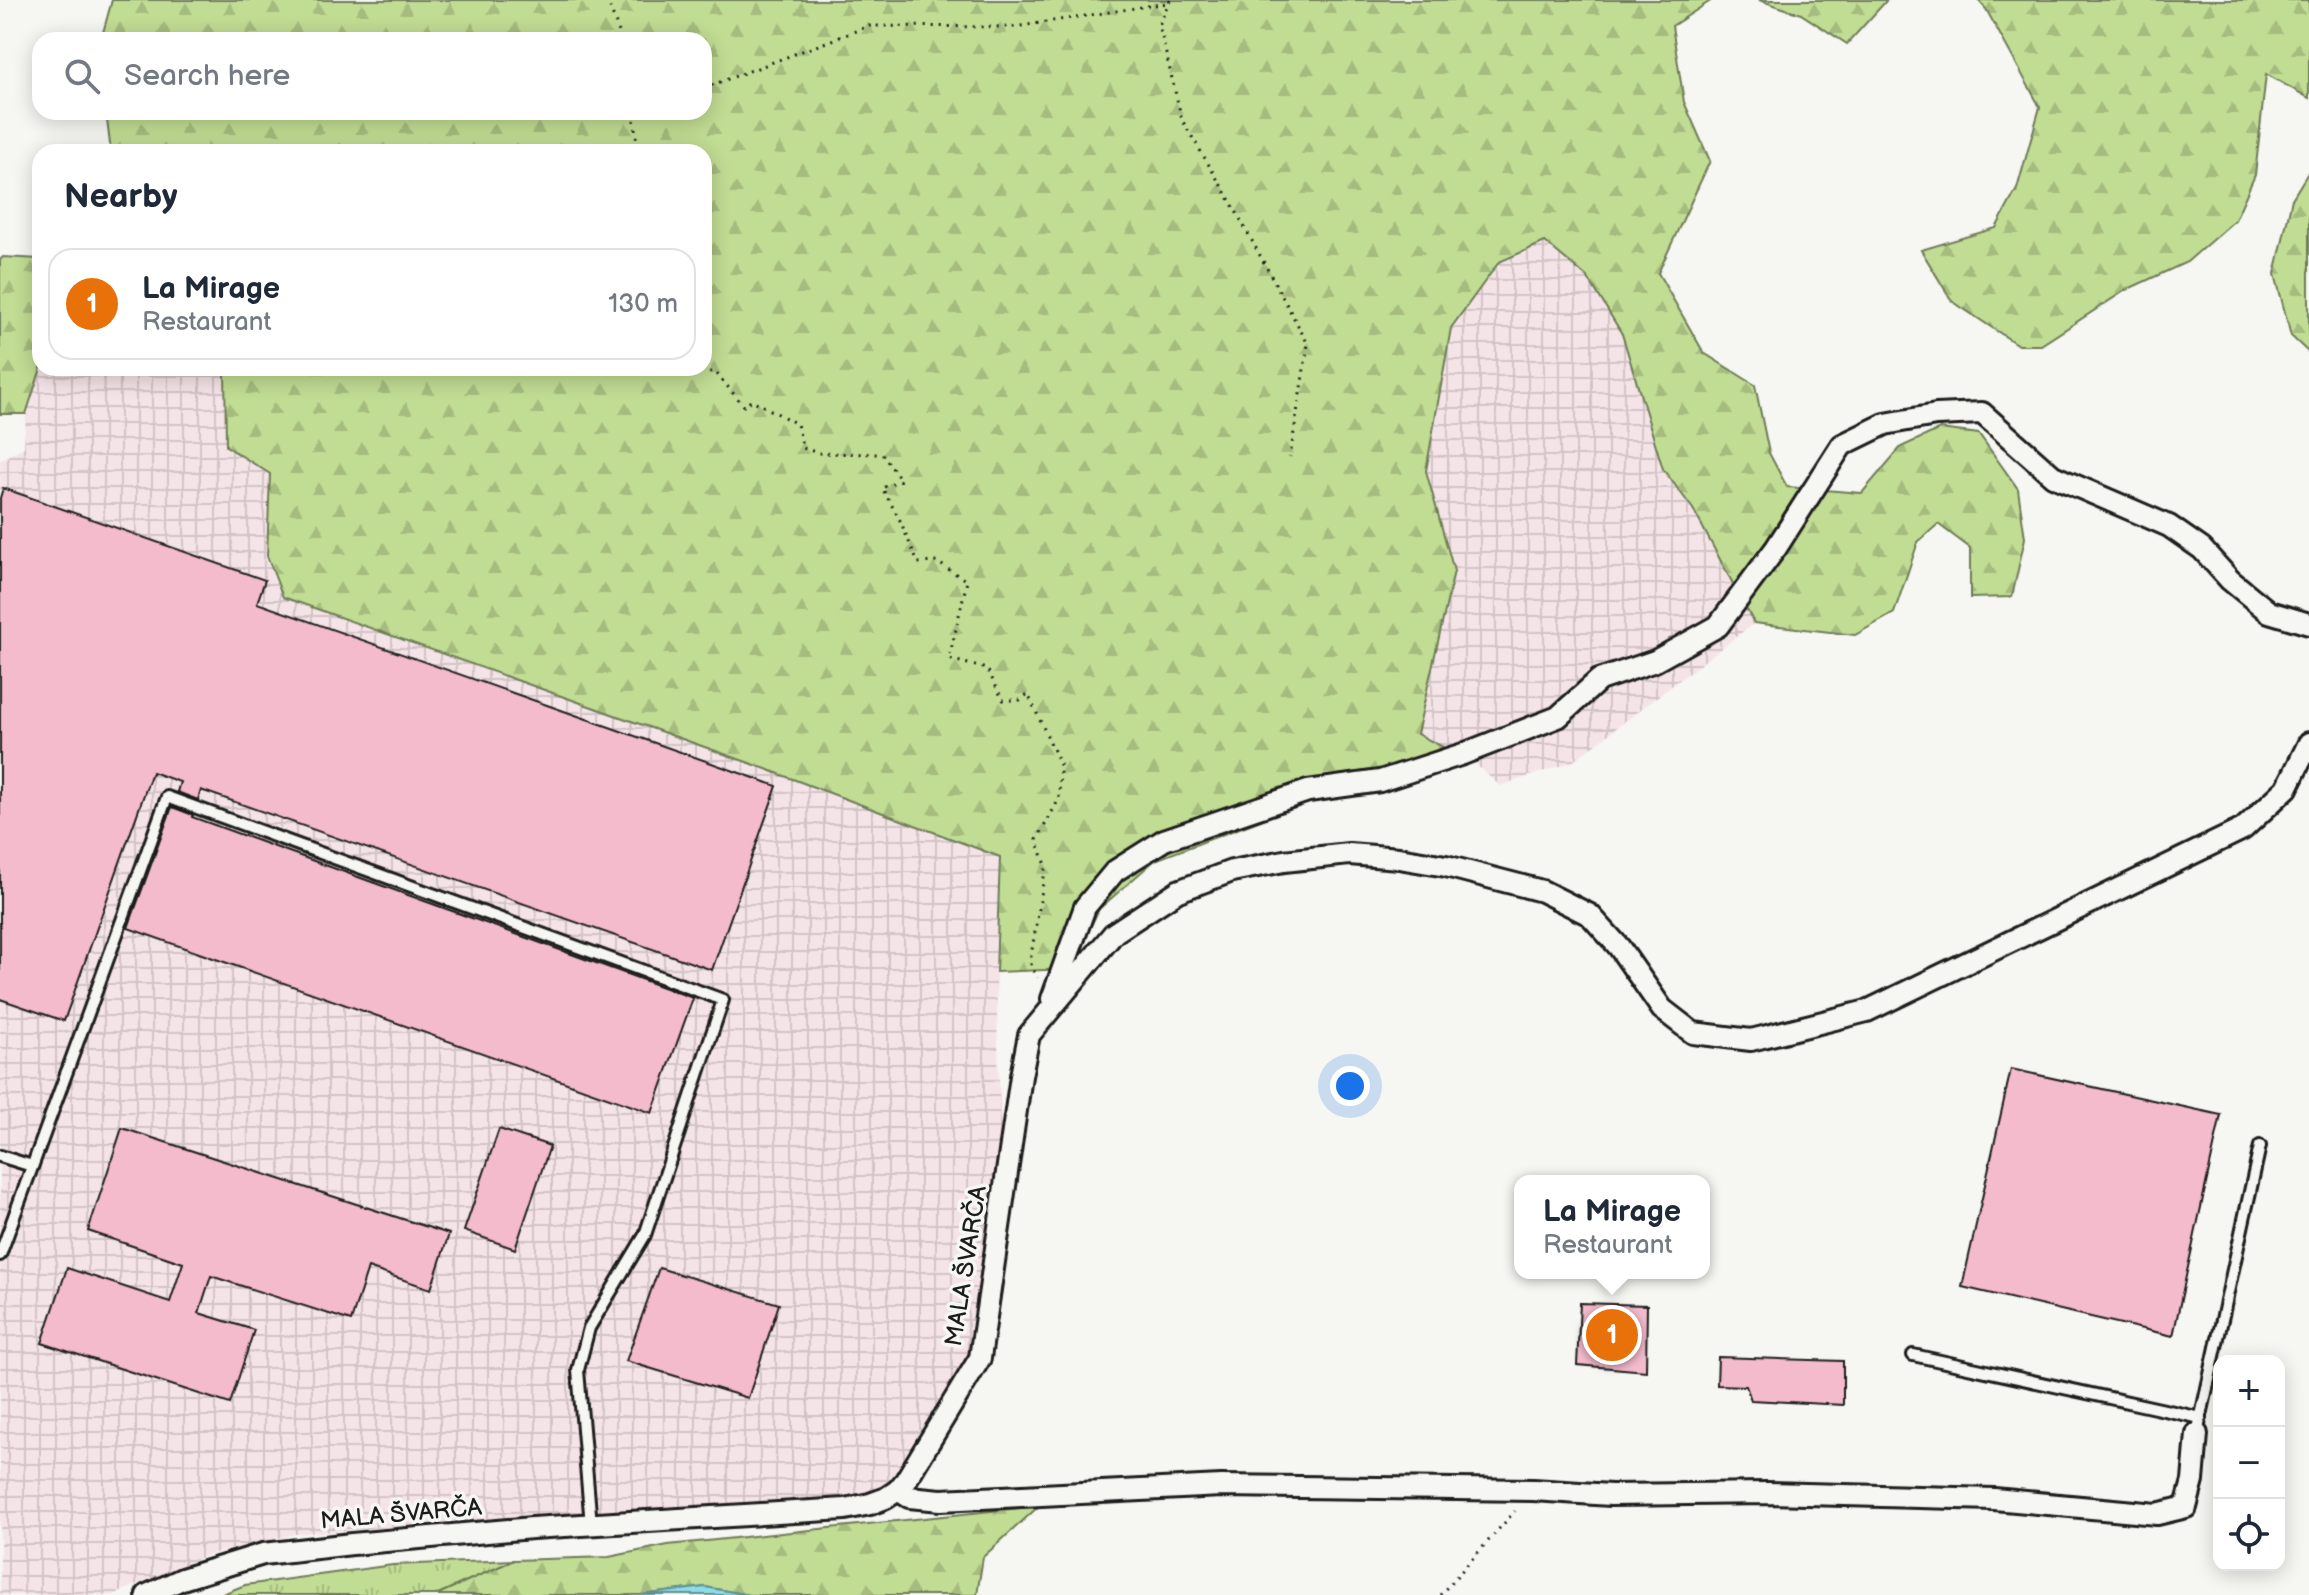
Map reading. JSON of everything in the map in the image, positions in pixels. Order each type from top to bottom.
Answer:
[{"type":"street","points":[[1048,1010],[1085,907],[1115,871],[1164,840],[1308,791],[1380,781],[1463,754],[1558,717],[1599,680],[1655,661],[1718,626],[1776,548],[1842,445],[1885,424],[1936,415],[1982,413],[2053,476],[2169,526],[2202,549],[2230,580],[2269,612],[2309,624]]},
{"type":"street","name":"MALA ŠVARČA","points":[[147,1595],[182,1579],[263,1554],[591,1525],[845,1509],[870,1504],[898,1490],[980,1358],[1029,1035],[1114,933],[1178,891],[1232,871],[1284,861],[1349,854],[1446,866],[1542,891],[1590,915],[1619,947],[1662,1009],[1693,1033],[1751,1040],[1867,1011],[2243,829],[2287,788],[2309,743]]},
{"type":"street","points":[[898,1490],[909,1497],[941,1500],[1221,1486],[1533,1490],[1611,1495],[1767,1493],[1994,1499],[2157,1514],[2186,1507],[2193,1481],[2199,1426]]},
{"type":"lane","points":[[0,1255],[167,797],[723,1000],[645,1235],[589,1328],[580,1355],[578,1370],[591,1525]]},
{"type":"lane","points":[[1913,1355],[2199,1426],[2260,1146]]},
{"type":"lane","points":[[0,1156],[32,1166]]},
{"type":"path","points":[[607,0],[619,32]]},
{"type":"path","points":[[712,85],[869,26],[1015,27],[1170,2]]},
{"type":"path","points":[[1170,2],[1159,25],[1182,120],[1231,202],[1308,344],[1290,457]]},
{"type":"path","points":[[634,120],[637,144]]},
{"type":"path","points":[[712,372],[744,406],[752,400],[797,424],[803,448],[818,453],[882,454],[901,480],[882,488],[918,563],[937,562],[967,581],[949,659],[987,669],[1003,700],[1020,700],[1028,694],[1060,764],[1059,799],[1037,840],[1046,865],[1030,962],[1048,1010]]},
{"type":"path","points":[[1440,1595],[1533,1490]]},
{"type":"shaded area","points":[[1545,242],[1588,278],[1622,334],[1663,469],[1693,509],[1754,623],[1572,762],[1500,786],[1473,762],[1416,734],[1454,571],[1426,471],[1451,328],[1499,262]]},
{"type":"shaded area","points":[[38,376],[225,376],[226,446],[270,474],[267,556],[758,766],[1000,857],[996,972],[1001,1157],[970,1351],[891,1479],[863,1499],[598,1511],[295,1534],[207,1555],[113,1595],[0,1595],[0,460],[24,447],[26,414]]},
{"type":"green space","points":[[112,0],[1712,0],[1672,26],[1684,102],[1710,161],[1658,273],[1704,353],[1755,385],[1769,453],[1787,487],[1862,493],[1901,447],[1940,429],[1979,434],[2018,489],[2025,538],[2012,597],[1970,598],[1970,548],[1938,524],[1918,542],[1894,613],[1855,635],[1754,623],[1693,509],[1663,469],[1622,334],[1588,278],[1545,242],[1499,262],[1451,328],[1426,471],[1454,571],[1417,734],[1473,762],[1393,789],[1319,798],[1155,860],[1099,909],[1070,969],[996,972],[1000,857],[758,766],[283,597],[267,556],[270,474],[226,446],[225,376],[712,376],[712,144],[110,144],[107,120],[712,120],[712,32],[103,32]]},
{"type":"green space","points":[[1759,0],[1887,0],[1847,44],[1801,14]]},
{"type":"green space","points":[[1978,0],[2309,0],[2309,98],[2266,74],[2255,175],[2235,220],[2187,262],[2126,290],[2041,345],[2018,345],[1952,301],[1921,250],[1996,228],[2017,189],[2040,107],[1986,9]]},
{"type":"green space","points":[[2309,171],[2309,353],[2291,336],[2275,274],[2292,199]]},
{"type":"green space","points":[[3,257],[32,259],[32,376],[38,376],[26,414],[0,414],[0,260]]},
{"type":"green space","points":[[1039,1506],[983,1557],[977,1595],[749,1595],[705,1587],[642,1595],[436,1595],[514,1560],[609,1557],[668,1545]]},
{"type":"green space","points":[[514,1560],[436,1595],[220,1595],[245,1585],[393,1565]]},
{"type":"water","points":[[705,1587],[749,1595],[642,1595]]},
{"type":"building","points":[[3,488],[265,580],[257,603],[777,786],[712,970],[201,790],[198,800],[177,792],[180,782],[152,772],[64,1021],[0,999],[0,498]]},
{"type":"building","points":[[172,807],[192,817],[693,998],[652,1113],[128,928]]},
{"type":"building","points":[[2011,1069],[2221,1115],[2173,1336],[1962,1287]]},
{"type":"building","points":[[122,1128],[449,1234],[431,1289],[368,1268],[351,1321],[211,1276],[199,1313],[254,1330],[230,1404],[42,1343],[67,1268],[170,1302],[183,1263],[88,1231]]},
{"type":"building","points":[[499,1129],[550,1146],[515,1249],[464,1231]]},
{"type":"building","points":[[659,1268],[779,1304],[748,1398],[626,1361]]},
{"type":"building","points":[[1580,1303],[1647,1305],[1646,1371],[1577,1365]]},
{"type":"building","points":[[1718,1357],[1843,1361],[1843,1405],[1751,1400],[1746,1386],[1717,1385]]},
{"type":"place","name":"La Mirage","points":[[1612,1335]]}]
